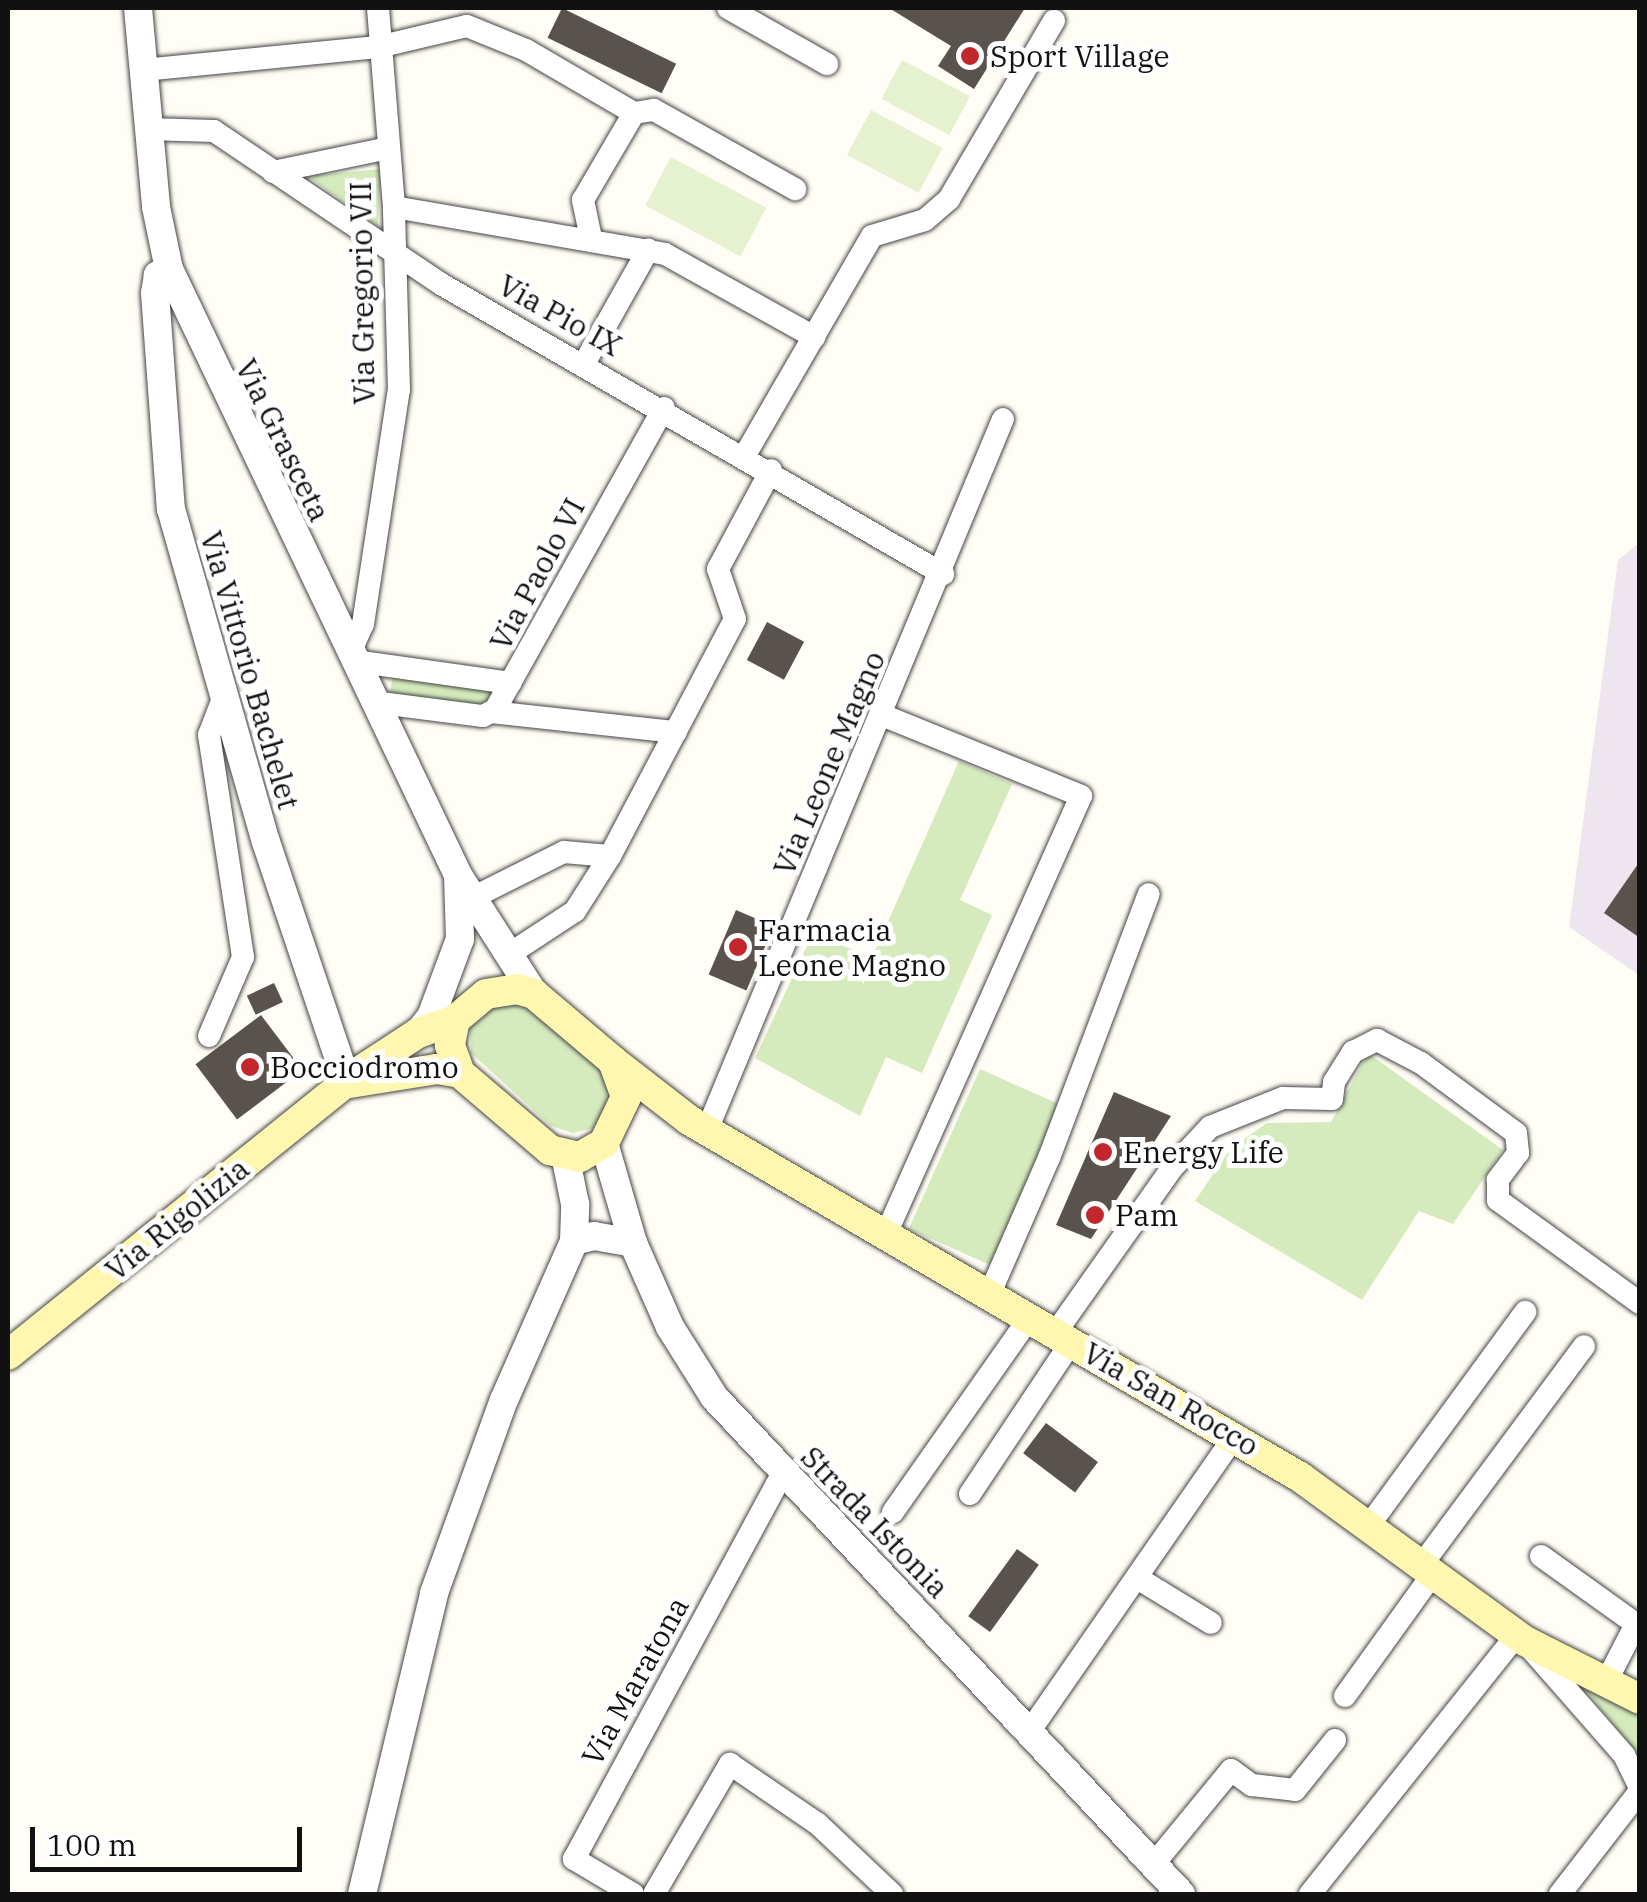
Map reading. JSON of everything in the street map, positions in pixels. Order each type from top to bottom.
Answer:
[{"type":"main road","points":[[613,1061],[626,1097],[623,1113],[604,1143],[580,1157],[565,1156],[550,1150],[460,1073],[450,1045],[459,1013],[504,990],[534,994],[613,1061],[698,1124]]},
{"type":"main road","name":"Via Rigolizia","points":[[8,1356],[347,1083],[418,1033],[459,1013]]},
{"type":"main road","points":[[347,1083],[436,1069],[460,1073]]},
{"type":"main road","points":[[623,1113],[698,1124]]},
{"type":"main road","name":"Via San Rocco","points":[[698,1124],[1235,1436],[1370,1524],[1521,1638],[1640,1699]]},
{"type":"street","name":"Via Grasceta","points":[[138,8],[148,129],[169,270],[373,702],[466,886],[534,994]]},
{"type":"street","name":"Via Gregorio VII","points":[[352,657],[363,624],[399,390],[391,253],[394,206],[378,46],[378,8]]},
{"type":"street","points":[[728,8],[826,64]]},
{"type":"street","points":[[745,455],[872,236],[925,220],[949,198],[1054,22]]},
{"type":"street","points":[[143,70],[378,46],[467,26],[526,50],[634,113],[654,110],[795,188]]},
{"type":"street","points":[[590,238],[584,200],[634,113]]},
{"type":"street","name":"Via Pio IX","points":[[148,129],[214,130],[391,253],[772,470],[943,574]]},
{"type":"street","points":[[273,172],[389,148]]},
{"type":"street","points":[[394,206],[648,250],[814,337]]},
{"type":"street","points":[[585,362],[648,250]]},
{"type":"street","name":"Via Vittorio Bachelet","points":[[169,270],[158,275],[154,293],[171,509],[223,698],[347,1083]]},
{"type":"street","name":"Via Paolo VI","points":[[352,657],[510,682],[664,408]]},
{"type":"street","name":"Via Leone Magno","points":[[698,1124],[943,574],[1003,418]]},
{"type":"street","points":[[508,954],[575,911],[610,856],[735,619],[718,569],[772,470]]},
{"type":"street","points":[[491,712],[506,698],[510,682]]},
{"type":"street","points":[[209,1036],[243,957],[209,736],[223,698]]},
{"type":"street","points":[[373,702],[676,732]]},
{"type":"street","points":[[882,715],[1081,796],[888,1232]]},
{"type":"street","points":[[418,1033],[450,971],[466,886],[564,852],[610,856]]},
{"type":"street","points":[[990,1293],[1049,1158],[1149,894]]},
{"type":"street","points":[[459,1013],[467,950],[461,924]]},
{"type":"street","points":[[893,1512],[1053,1330],[1172,1168],[1210,1127],[1283,1098],[1332,1099],[1334,1082],[1353,1052],[1376,1040],[1469,1096],[1520,1143],[1498,1180],[1498,1200],[1640,1304]]},
{"type":"street","name":"Strada Istonia","points":[[604,1143],[633,1242],[670,1327],[714,1397],[1181,1894]]},
{"type":"street","points":[[362,1894],[434,1593],[504,1400],[574,1242],[575,1204],[565,1156]]},
{"type":"street","points":[[574,1242],[594,1236],[633,1242]]},
{"type":"street","points":[[1370,1524],[1525,1312]]},
{"type":"street","points":[[970,1494],[1053,1330]]},
{"type":"street","points":[[1345,1696],[1429,1567],[1584,1346]]},
{"type":"street","points":[[1029,1732],[1140,1579],[1235,1436]]},
{"type":"street","name":"Via Maratona","points":[[633,1894],[574,1859],[783,1472]]},
{"type":"street","points":[[1541,1556],[1636,1624],[1606,1682]]},
{"type":"street","points":[[1140,1579],[1211,1623]]},
{"type":"street","points":[[1310,1894],[1521,1638],[1624,1755],[1640,1790],[1560,1894]]},
{"type":"street","points":[[1153,1865],[1230,1770],[1252,1785],[1295,1790],[1335,1740]]},
{"type":"street","points":[[654,1894],[730,1764],[818,1824],[892,1894]]},
{"type":"shaded area","points":[[1639,543],[1639,975],[1569,927],[1618,560]]},
{"type":"green space","points":[[902,60],[970,96],[949,135],[881,99]]},
{"type":"green space","points":[[871,110],[943,148],[919,193],[847,155]]},
{"type":"green space","points":[[671,157],[766,208],[741,256],[645,206]]},
{"type":"green space","points":[[381,169],[378,226],[307,176]]},
{"type":"green space","points":[[394,670],[493,688],[489,715],[389,698]]},
{"type":"green space","points":[[959,761],[1012,784],[960,900],[992,915],[922,1073],[886,1057],[860,1116],[755,1058],[813,933],[872,958]]},
{"type":"green space","points":[[502,1001],[524,1007],[604,1071],[612,1091],[608,1112],[594,1128],[573,1133],[551,1126],[471,1053],[470,1025],[478,1012]]},
{"type":"green space","points":[[1368,1053],[1503,1150],[1453,1224],[1419,1211],[1362,1300],[1195,1201],[1230,1149],[1267,1123],[1331,1122]]},
{"type":"green space","points":[[980,1069],[1065,1107],[994,1267],[909,1229]]},
{"type":"green space","points":[[1574,1676],[1639,1710],[1639,1756]]},
{"type":"building","points":[[562,8],[676,64],[662,93],[548,38]]},
{"type":"building","name":"Sport Village","points":[[889,8],[1025,8],[974,89],[938,66],[951,46]]},
{"type":"building","points":[[767,622],[804,642],[784,680],[747,660]]},
{"type":"building","points":[[1640,861],[1640,938],[1604,913]]},
{"type":"building","points":[[736,910],[774,926],[746,990],[709,974]]},
{"type":"building","points":[[274,983],[283,1002],[256,1015],[247,996]]},
{"type":"building","name":"Bocciodromo","points":[[261,1015],[303,1070],[237,1119],[196,1064]]},
{"type":"building","points":[[1114,1092],[1171,1116],[1091,1239],[1056,1225]]},
{"type":"building","points":[[1046,1423],[1098,1462],[1075,1492],[1023,1453]]},
{"type":"building","points":[[1017,1549],[1039,1565],[990,1632],[968,1616]]},
{"type":"place","name":"Sport Village","points":[[970,56]]},
{"type":"place","name":"Farmacia Leone Magno","points":[[738,947]]},
{"type":"place","name":"Bocciodromo","points":[[250,1067]]},
{"type":"place","name":"Energy Life","points":[[1103,1152]]},
{"type":"place","name":"Pam","points":[[1095,1215]]}]
